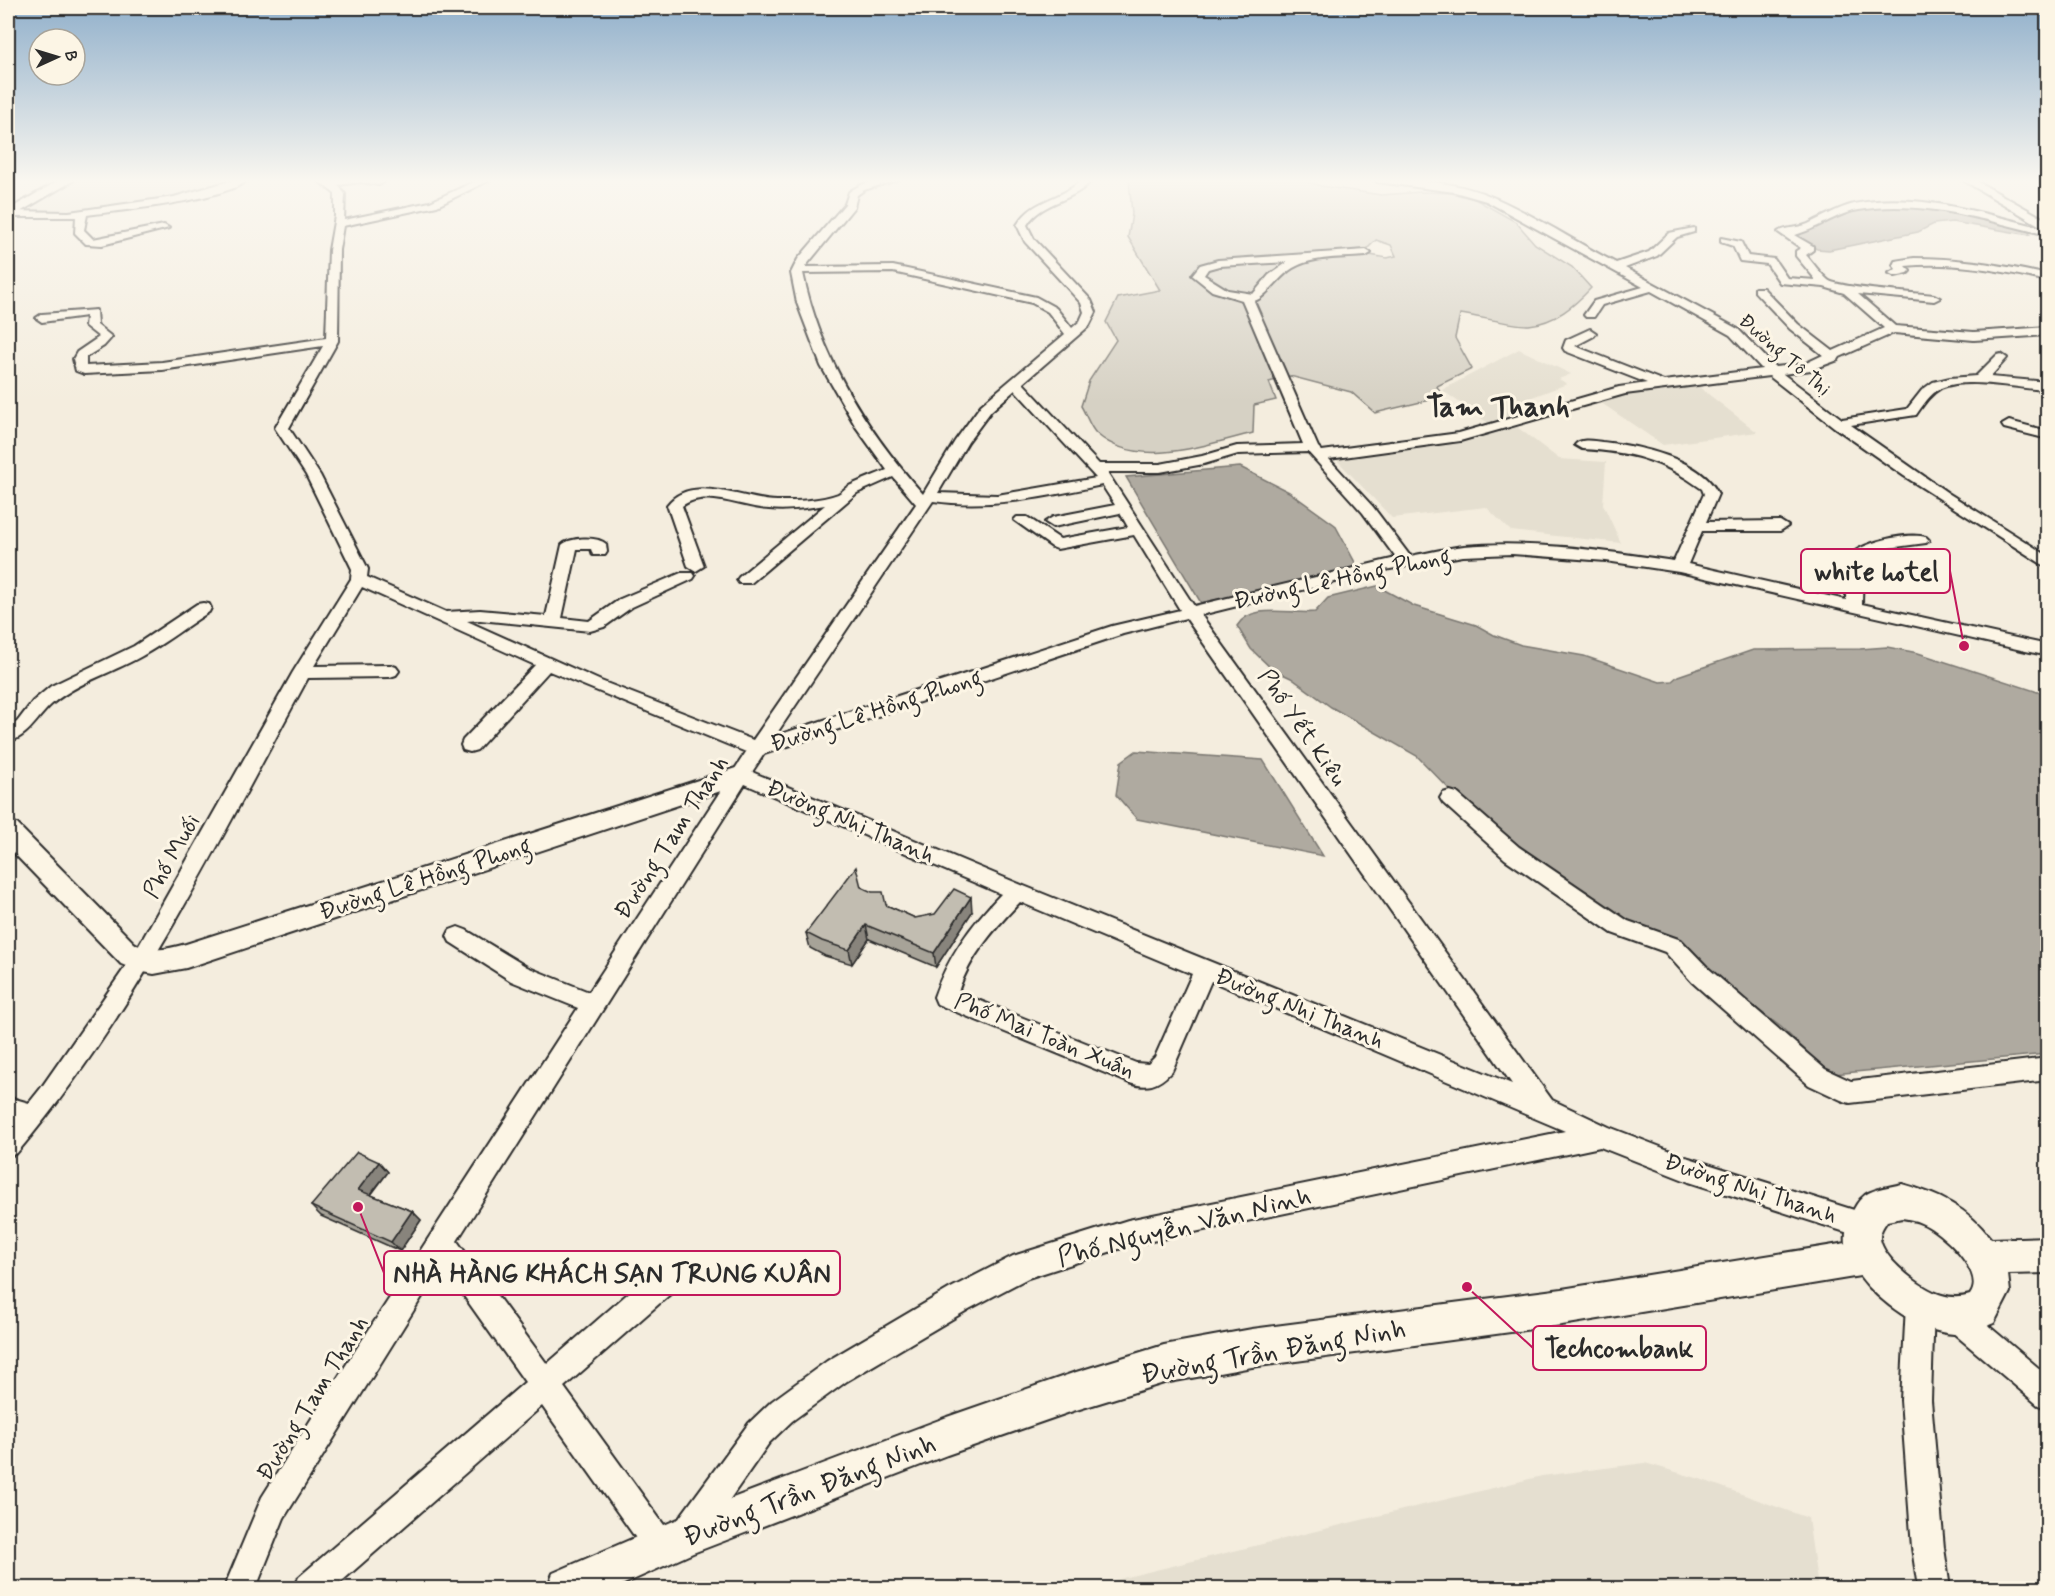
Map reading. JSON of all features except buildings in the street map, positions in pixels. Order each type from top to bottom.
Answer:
[{"type":"main road","name":"Đường Lê Hồng Phong","points":[[141,962],[186,956],[742,775]]},
{"type":"main road","points":[[11,839],[124,951],[141,962]]},
{"type":"main road","points":[[1902,1201],[1934,1211],[1965,1232],[1983,1257],[1988,1267],[1993,1290],[1982,1310],[1954,1316],[1920,1305],[1889,1282],[1867,1241],[1876,1207],[1902,1201]]},
{"type":"main road","name":"Đường Trần Đăng Ninh","points":[[568,1588],[673,1542],[947,1436],[1073,1392],[1164,1364],[1252,1348],[1562,1307],[1867,1241]]},
{"type":"main road","points":[[1983,1257],[2048,1255]]},
{"type":"street","points":[[334,253],[332,341],[282,428],[313,475],[360,569],[359,579]]},
{"type":"street","points":[[808,253],[797,270],[801,294],[816,341],[857,418],[894,472],[926,500],[994,501],[1101,474],[1160,468],[1204,460],[1237,450],[1315,452],[1460,437],[1599,395],[1660,384],[1807,367],[1834,357],[1892,329],[1974,336],[2048,331]]},
{"type":"street","name":"Đường Tam Thanh","points":[[240,1588],[273,1508],[441,1241],[757,749],[986,408],[1085,322],[1090,312],[1087,302],[1042,253]]},
{"type":"street","points":[[1310,257],[1286,266],[1267,281],[1256,297],[1247,298],[1227,293],[1201,279],[1198,272],[1204,267],[1218,263],[1359,253]]},
{"type":"street","name":"Đường Tô Thị","points":[[1588,253],[1734,332],[1772,372],[1839,424],[1905,472],[2048,564]]},
{"type":"street","points":[[1614,268],[1654,253]]},
{"type":"street","points":[[1741,253],[1744,259],[1770,261],[1784,281],[1825,284],[1848,291],[1863,290],[1934,298]]},
{"type":"street","points":[[1800,253],[1825,284]]},
{"type":"street","points":[[1895,273],[1904,271],[1899,263],[1931,262],[1991,268],[2048,278]]},
{"type":"street","points":[[797,270],[893,269],[1036,300],[1052,310],[1072,335]]},
{"type":"street","points":[[1590,315],[1598,303],[1651,288]]},
{"type":"street","points":[[1759,290],[1803,334],[1834,357]]},
{"type":"street","points":[[1848,291],[1892,329]]},
{"type":"street","points":[[1247,298],[1315,452],[1368,510],[1405,560]]},
{"type":"street","points":[[42,318],[92,312],[91,326],[106,337],[100,344],[81,355],[78,363],[84,370],[162,366],[332,341]]},
{"type":"street","points":[[1590,333],[1570,343],[1569,348],[1660,384]]},
{"type":"street","points":[[1979,381],[2001,358]]},
{"type":"street","points":[[1839,424],[1864,418],[1911,412],[1928,392],[1937,386],[1958,382],[1979,381],[2048,386]]},
{"type":"street","name":"Phố Yết Kiêu","points":[[1014,382],[1101,474],[1190,612],[1543,1108]]},
{"type":"street","points":[[2009,425],[2048,435]]},
{"type":"street","points":[[1582,445],[1630,448],[1651,453],[1700,481],[1711,494],[1679,567]]},
{"type":"street","points":[[745,580],[859,485],[894,472]]},
{"type":"street","points":[[447,617],[480,615],[584,626],[598,623],[626,603],[691,571],[674,505],[681,498],[713,494],[746,503],[771,505],[827,501],[844,497]]},
{"type":"street","points":[[1053,522],[1124,508]]},
{"type":"street","points":[[1022,520],[1057,544],[1138,530]]},
{"type":"street","points":[[1697,527],[1780,526]]},
{"type":"street","points":[[1854,607],[1855,558],[1864,551],[1882,545],[1921,540]]},
{"type":"street","points":[[553,622],[570,545],[598,544],[599,552]]},
{"type":"street","name":"Đường Lê Hồng Phong","points":[[757,749],[1107,633],[1405,560],[1463,551],[1527,550],[1606,556],[1679,567],[2048,651]]},
{"type":"street","name":"Đường Nhị Thanh","points":[[359,579],[546,663],[757,749]]},
{"type":"street","name":"Phố Muối","points":[[8,1145],[50,1096],[141,962],[302,672],[359,579]]},
{"type":"street","points":[[8,736],[23,726],[39,705],[57,690],[140,650],[203,608]]},
{"type":"street","points":[[470,745],[546,663]]},
{"type":"street","points":[[302,672],[390,671]]},
{"type":"street","name":"Đường Nhị Thanh","points":[[742,775],[1017,892],[1543,1108],[1600,1135],[1867,1241]]},
{"type":"street","points":[[1450,798],[1512,853],[1620,927],[1673,946],[1700,975],[1818,1077],[1850,1092],[2048,1069]]},
{"type":"street","name":"Phố Mai Toàn Xuân","points":[[1017,892],[984,926],[958,961],[945,997],[1135,1074],[1153,1075],[1164,1064],[1205,969]]},
{"type":"street","points":[[458,936],[519,974],[594,1004]]},
{"type":"street","points":[[8,1108],[33,1115]]},
{"type":"street","name":"Phố Nguyễn Văn Ninh","points":[[673,1542],[759,1433],[782,1411],[837,1371],[959,1299],[1023,1266],[1128,1233],[1600,1135]]},
{"type":"street","points":[[441,1241],[544,1384],[673,1542]]},
{"type":"street","points":[[310,1588],[666,1279]]},
{"type":"street","points":[[1920,1305],[1916,1400],[1928,1548],[1934,1588]]},
{"type":"street","points":[[1954,1316],[2048,1395]]},
{"type":"shaded area","points":[[1138,253],[1370,253],[1387,258],[1396,256],[1395,253],[1550,253],[1572,267],[1591,288],[1564,312],[1538,324],[1514,324],[1460,314],[1455,338],[1472,369],[1437,386],[1442,397],[1375,413],[1351,392],[1290,376],[1269,382],[1276,400],[1254,405],[1253,433],[1194,448],[1173,451],[1132,451],[1114,445],[1097,434],[1081,406],[1089,381],[1116,340],[1106,322],[1118,298],[1160,290]]},
{"type":"shaded area","points":[[1519,349],[1571,374],[1559,379],[1567,384],[1527,399],[1538,404],[1488,423],[1442,390]]},
{"type":"shaded area","points":[[1694,383],[1757,432],[1663,445],[1597,400]]},
{"type":"shaded area","points":[[1517,427],[1559,459],[1606,462],[1603,504],[1621,543],[1511,531],[1486,507],[1392,518],[1336,459],[1471,439]]},
{"type":"shaded area","points":[[1240,467],[1289,492],[1335,525],[1358,568],[1201,603],[1126,477]]},
{"type":"shaded area","points":[[1377,586],[1414,606],[1476,625],[1494,635],[1521,645],[1584,656],[1660,682],[1672,681],[1678,676],[1753,650],[1887,647],[1918,653],[2047,695],[2047,1054],[1823,1075],[1804,1049],[1781,1027],[1712,975],[1678,941],[1663,934],[1635,928],[1490,831],[1417,756],[1331,707],[1291,678],[1272,669],[1251,649],[1237,626],[1243,619],[1262,612],[1315,612],[1328,598]]},
{"type":"shaded area","points":[[1136,751],[1263,760],[1323,856],[1137,819],[1116,795],[1121,762]]},
{"type":"shaded area","points":[[1645,1463],[1700,1479],[1808,1518],[1818,1588],[1082,1588],[1542,1476]]},
{"type":"waterway","points":[[8,1584],[11,1588]]},
{"type":"place","name":"white hotel","points":[[1964,646]]},
{"type":"place","name":"NHÀ HÀNG KHÁCH SẠN TRUNG XUÂN","points":[[358,1207]]},
{"type":"place","name":"Techcombank","points":[[1467,1287]]},
{"type":"district","name":"Tam Thanh","points":[[1498,406]]}]
